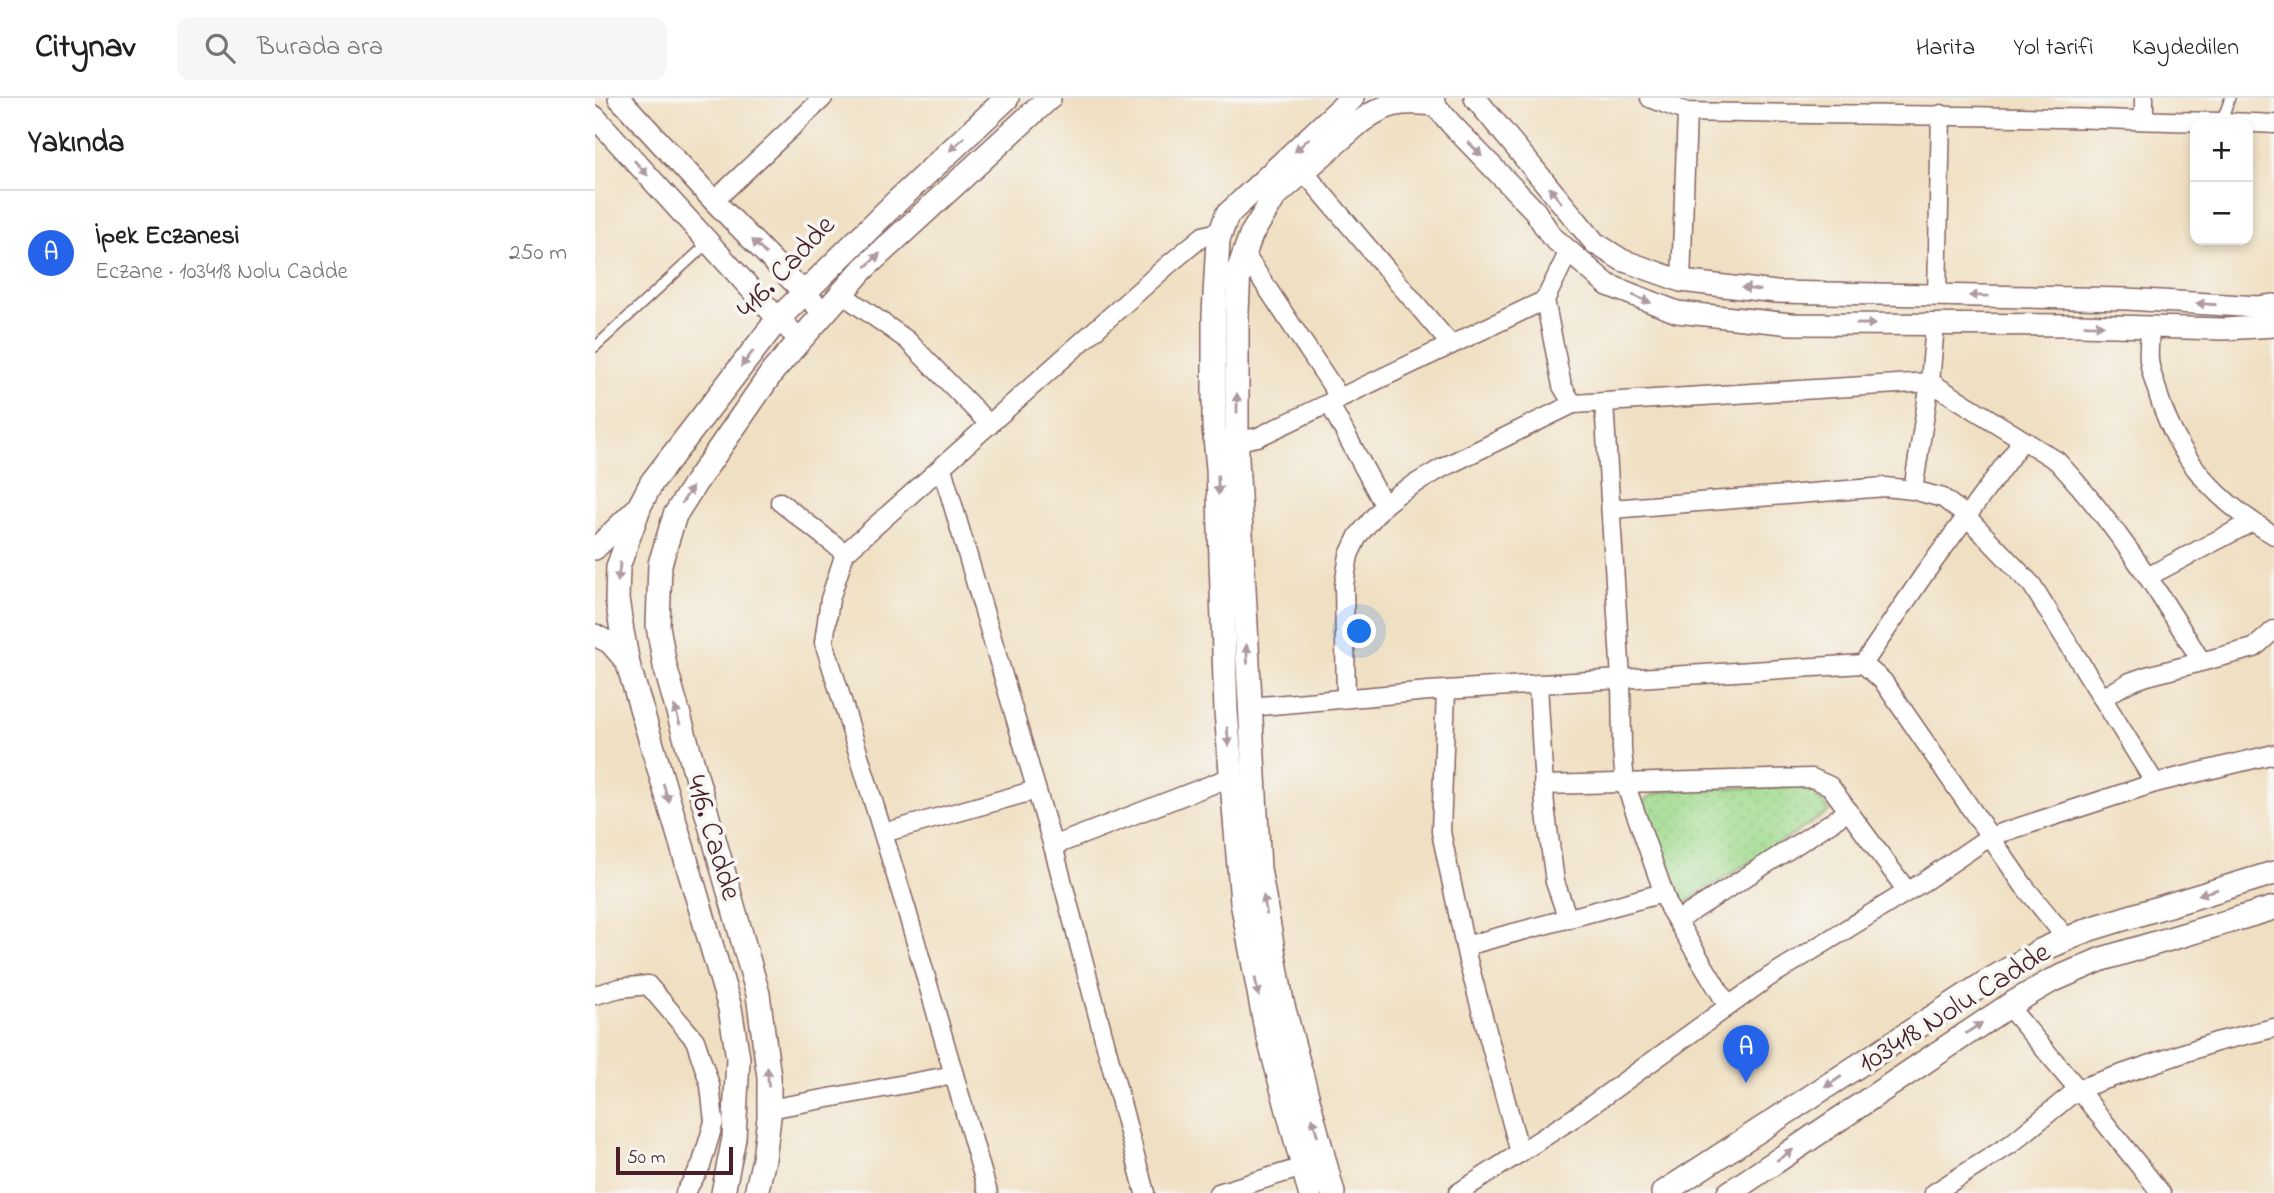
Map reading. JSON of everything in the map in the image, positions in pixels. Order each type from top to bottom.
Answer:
[{"type":"main road","name":"416. Cadde","points":[[723,1193],[734,1138],[738,1058],[730,1008],[628,664],[617,599],[618,567],[640,505],[652,482],[778,319],[1007,98]]},
{"type":"main road","points":[[755,1193],[764,1159],[769,1109],[769,1077],[758,993],[717,843],[672,696],[658,626],[660,564],[675,515],[773,372],[863,269],[1049,98]]},
{"type":"main road","points":[[1310,1193],[1265,1024],[1241,902],[1226,712],[1214,427],[1214,314],[1218,240],[1227,215],[1352,98]]},
{"type":"main road","points":[[1333,1193],[1282,1002],[1259,869],[1237,441],[1239,269],[1251,235],[1275,196],[1305,173],[1360,122],[1393,101],[1432,101]]},
{"type":"main road","points":[[1663,1193],[1988,981],[2042,950],[2103,925],[2274,873]]},
{"type":"main road","name":"103418 Nolu Cadde","points":[[1729,1193],[2008,1006],[2049,982],[2102,959],[2274,908]]},
{"type":"street","points":[[619,98],[714,201],[824,313]]},
{"type":"street","points":[[714,201],[823,98]]},
{"type":"street","points":[[1475,98],[1595,243],[1622,260],[1681,281],[1776,292],[2127,299],[2259,307],[2274,305]]},
{"type":"street","points":[[1650,98],[1687,112],[1941,114],[1977,106],[2144,120],[2190,120]]},
{"type":"street","points":[[2144,98],[2144,120]]},
{"type":"street","points":[[1432,101],[1535,211],[1551,236],[1608,285],[1677,312],[1791,324],[2223,330],[2274,326]]},
{"type":"street","points":[[1681,281],[1687,112]]},
{"type":"street","points":[[1937,295],[1941,114]]},
{"type":"street","points":[[595,117],[778,319],[801,340]]},
{"type":"street","points":[[2253,122],[2274,124]]},
{"type":"street","points":[[1305,173],[1451,345]]},
{"type":"street","points":[[708,243],[733,220]]},
{"type":"street","points":[[988,1193],[824,642],[830,599],[845,553],[1168,265],[1203,236],[1222,231]]},
{"type":"street","points":[[1569,251],[1545,300],[1562,386],[1573,404]]},
{"type":"street","points":[[1244,253],[1335,401],[1384,505]]},
{"type":"street","points":[[842,294],[907,340],[991,425]]},
{"type":"street","points":[[1237,441],[1258,437],[1545,300]]},
{"type":"street","points":[[1913,490],[1930,382],[1935,325]]},
{"type":"street","points":[[2150,327],[2149,361],[2162,405],[2190,464],[2226,503],[2274,535]]},
{"type":"street","points":[[1346,698],[1344,585],[1349,555],[1358,536],[1384,505],[1442,468],[1573,404],[1930,382],[2057,461],[2149,576],[2201,661]]},
{"type":"street","points":[[1604,402],[1625,783],[1663,893],[1728,1006]]},
{"type":"street","points":[[1863,664],[2022,441]]},
{"type":"street","points":[[942,468],[1053,846],[1145,1193]]},
{"type":"street","points":[[1612,509],[1885,487],[1913,490],[1943,498],[1966,516],[2032,585],[2155,783]]},
{"type":"street","points":[[780,502],[845,553]]},
{"type":"street","name":"416. Cadde","points":[[595,549],[640,505]]},
{"type":"street","points":[[2149,576],[2252,522]]},
{"type":"street","points":[[2102,698],[2130,682],[2254,648],[2274,630]]},
{"type":"street","points":[[595,635],[610,643],[628,664]]},
{"type":"street","points":[[1250,707],[1446,690],[1863,664],[1883,681],[1989,837],[2067,939]]},
{"type":"street","points":[[1538,684],[1543,785],[1555,882],[1568,919]]},
{"type":"street","points":[[1446,690],[1441,832],[1465,946],[1520,1153]]},
{"type":"street","points":[[1458,1193],[1575,1117],[1769,977],[1989,837],[2155,783],[2274,754]]},
{"type":"street","points":[[1053,846],[1231,777]]},
{"type":"street","points":[[1543,785],[1812,778],[1830,786],[1907,891]]},
{"type":"street","points":[[883,834],[1036,790]]},
{"type":"street","points":[[1677,921],[1849,811]]},
{"type":"street","points":[[1465,946],[1663,893]]},
{"type":"street","points":[[595,995],[620,988],[648,985],[695,1040],[710,1085],[713,1122],[701,1166],[685,1193]]},
{"type":"street","points":[[2008,1006],[2161,1193]]},
{"type":"street","points":[[1938,1192],[2011,1144],[2078,1089],[2216,1042],[2274,1028]]},
{"type":"street","points":[[769,1109],[954,1075]]},
{"type":"street","points":[[1218,1193],[1303,1167]]},
{"type":"lane","points":[[2223,119],[2230,98]]},
{"type":"lane","points":[[595,347],[708,243]]},
{"type":"green space","points":[[1808,786],[1830,811],[1679,907],[1638,805],[1654,794],[1669,790]]},
{"type":"place","name":"İpek Eczanesi","points":[[1746,1083]]}]
